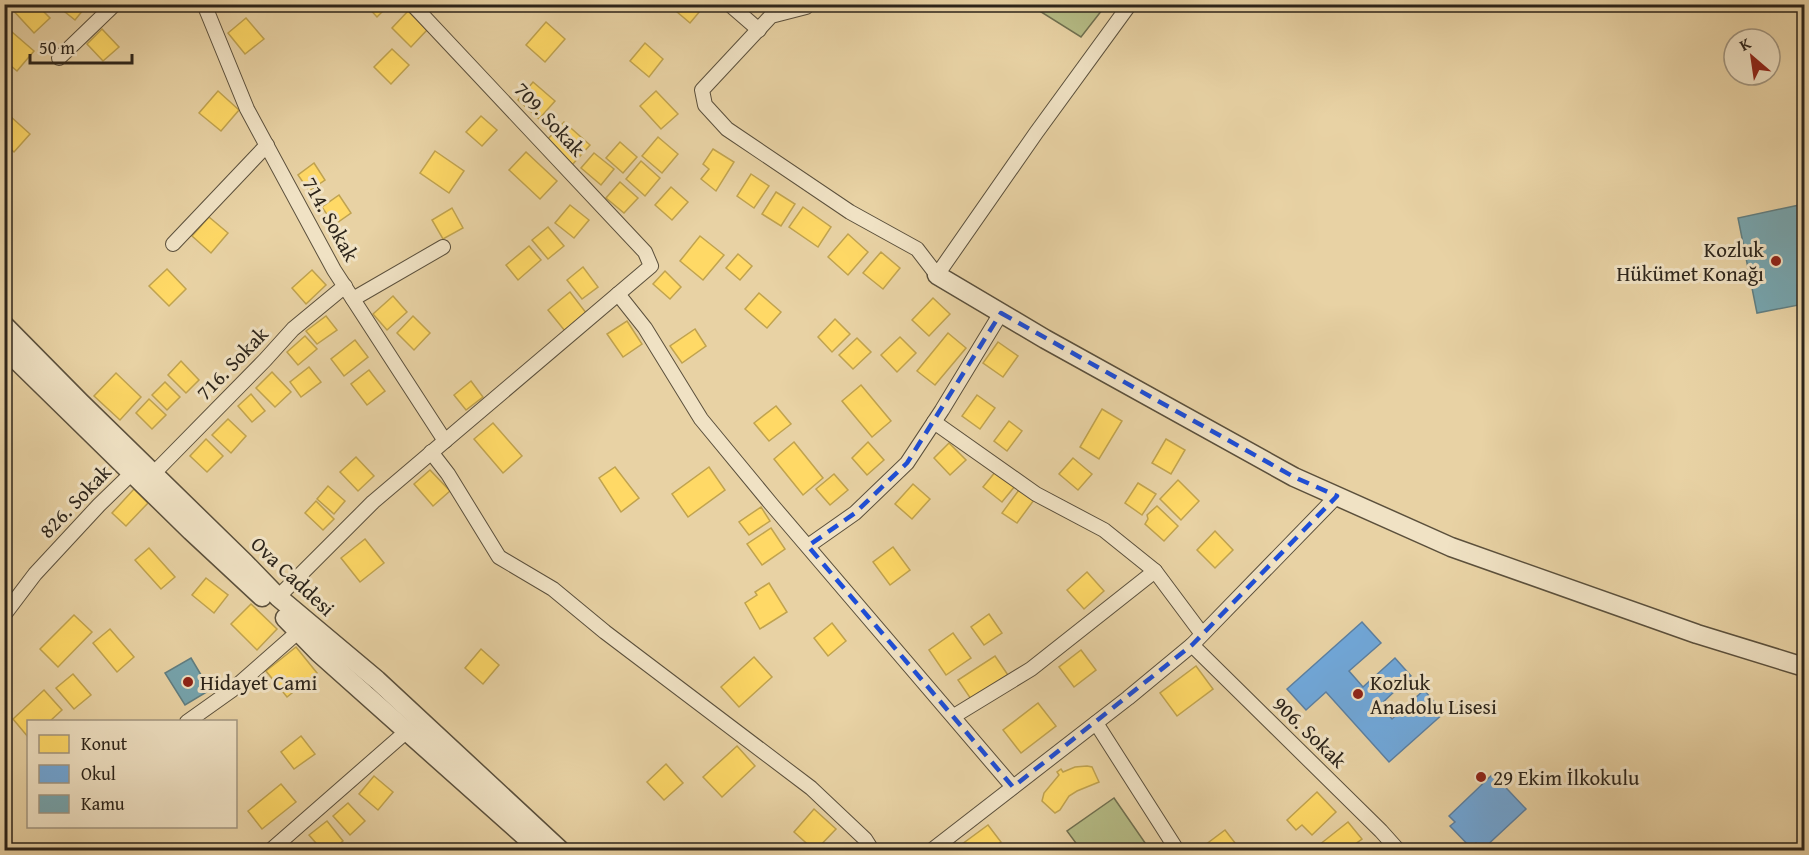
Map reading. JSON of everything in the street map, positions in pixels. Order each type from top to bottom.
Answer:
[{"type":"street","points":[[60,58],[115,4]]},
{"type":"street","name":"714. Sokak","points":[[204,4],[247,109],[345,286],[445,441]]},
{"type":"street","name":"709. Sokak","points":[[412,4],[645,252],[651,266],[618,294]]},
{"type":"street","points":[[729,4],[759,30]]},
{"type":"street","points":[[807,4],[806,7],[771,16],[702,90],[705,105],[727,129],[850,212],[917,249],[937,275],[1294,477],[1451,547],[1697,633],[1804,667]]},
{"type":"street","points":[[937,275],[1130,4]]},
{"type":"street","points":[[173,244],[267,145]]},
{"type":"street","points":[[353,299],[443,247]]},
{"type":"street","name":"716. Sokak","points":[[153,474],[293,329],[345,286]]},
{"type":"street","points":[[278,597],[373,502],[618,294],[645,328],[701,419],[1013,787]]},
{"type":"street","points":[[808,546],[855,513],[907,463],[1001,313]]},
{"type":"street","name":"Ova Caddesi","points":[[4,325],[278,597],[376,680],[560,850]]},
{"type":"street","name":"Ova Caddesi","points":[[4,348],[191,531],[320,653],[540,850]]},
{"type":"street","points":[[934,422],[1036,494],[1104,530],[1155,571],[1203,634]]},
{"type":"street","points":[[431,452],[448,474],[499,557],[553,589],[605,632],[811,788],[865,839],[872,850]]},
{"type":"street","name":"826. Sokak","points":[[4,615],[34,574],[132,473]]},
{"type":"street","points":[[932,850],[1096,723],[1192,645],[1337,496]]},
{"type":"street","points":[[954,716],[1031,669],[1155,571]]},
{"type":"street","points":[[190,720],[232,690],[299,631]]},
{"type":"street","name":"906. Sokak","points":[[1192,645],[1398,850]]},
{"type":"street","points":[[1096,723],[1176,850]]},
{"type":"street","points":[[271,850],[407,732]]},
{"type":"highlighted area","points":[[1001,313],[1294,477],[1337,496],[1192,645],[1013,787],[808,546],[855,513],[907,463]]},
{"type":"green space","points":[[1030,5],[1106,5],[1081,37]]},
{"type":"green space","points":[[1114,798],[1150,850],[1081,850],[1067,831]]},
{"type":"building: Konut","points":[[13,4],[36,4],[50,18],[34,33],[10,7]]},
{"type":"building: Konut","points":[[55,4],[88,4],[75,20]]},
{"type":"building: Konut","points":[[365,4],[390,4],[377,17]]},
{"type":"building: Konut","points":[[672,4],[706,4],[690,23],[670,6]]},
{"type":"building: Konut","points":[[408,11],[427,30],[411,47],[392,28]]},
{"type":"building: Konut","points":[[246,18],[264,39],[245,54],[228,33]]},
{"type":"building: Konut","points":[[546,22],[565,39],[545,62],[526,45]]},
{"type":"building: Konut","points":[[102,29],[119,47],[103,61],[87,44]]},
{"type":"building: Konut","points":[[12,32],[34,51],[17,71],[4,60],[4,41]]},
{"type":"building: Konut","points":[[645,43],[663,59],[649,77],[630,61]]},
{"type":"building: Konut","points":[[392,49],[409,65],[391,84],[374,67]]},
{"type":"building: Konut","points":[[533,82],[555,101],[539,119],[518,100]]},
{"type":"building: Konut","points":[[218,91],[239,110],[221,131],[199,113]]},
{"type":"building: Konut","points":[[656,91],[678,114],[661,129],[640,106]]},
{"type":"building: Konut","points":[[10,116],[30,134],[14,152],[4,143],[4,122]]},
{"type":"building: Konut","points":[[481,116],[497,130],[482,146],[466,132]]},
{"type":"building: Konut","points":[[564,122],[590,145],[572,165],[546,141]]},
{"type":"building: Konut","points":[[658,137],[678,154],[662,173],[642,156]]},
{"type":"building: Konut","points":[[620,142],[637,157],[623,173],[606,158]]},
{"type":"building: Konut","points":[[713,149],[734,162],[716,191],[701,179],[709,169],[703,164]]},
{"type":"building: Konut","points":[[435,151],[464,171],[449,193],[420,173]]},
{"type":"building: Konut","points":[[526,152],[557,181],[540,199],[509,170]]},
{"type":"building: Konut","points":[[594,153],[614,169],[601,185],[581,168]]},
{"type":"building: Konut","points":[[641,161],[660,178],[645,196],[626,179]]},
{"type":"building: Konut","points":[[314,163],[325,180],[309,191],[298,175]]},
{"type":"building: Konut","points":[[751,174],[769,186],[754,208],[737,196]]},
{"type":"building: Konut","points":[[620,182],[638,198],[624,213],[606,198]]},
{"type":"building: Konut","points":[[671,187],[688,202],[672,220],[655,205]]},
{"type":"building: Konut","points":[[776,192],[795,204],[781,226],[762,214]]},
{"type":"building: Konut","points":[[339,195],[351,213],[334,225],[322,207]]},
{"type":"building: Konut","points":[[570,205],[589,220],[574,238],[555,223]]},
{"type":"building: Konut","points":[[803,207],[831,227],[818,247],[789,227]]},
{"type":"building: Konut","points":[[452,208],[463,228],[443,239],[432,220]]},
{"type":"building: Konut","points":[[209,217],[228,233],[211,253],[192,236]]},
{"type":"building: Konut","points":[[548,227],[564,246],[548,259],[532,240]]},
{"type":"building: Konut","points":[[848,234],[868,252],[848,275],[828,257]]},
{"type":"building: Konut","points":[[700,236],[724,255],[703,280],[680,261]]},
{"type":"building: Konut","points":[[529,246],[541,260],[518,280],[506,265]]},
{"type":"building: Konut","points":[[881,252],[900,268],[883,289],[863,273]]},
{"type":"building: Konut","points":[[738,254],[752,266],[740,280],[726,268]]},
{"type":"building: Konut","points":[[583,267],[598,287],[582,299],[567,280]]},
{"type":"building: Konut","points":[[167,269],[186,289],[169,306],[149,286]]},
{"type":"building: Konut","points":[[312,270],[326,285],[306,304],[292,288]]},
{"type":"building: Konut","points":[[665,271],[681,287],[670,299],[653,284]]},
{"type":"building: Konut","points":[[570,292],[587,314],[565,331],[548,310]]},
{"type":"building: Konut","points":[[759,293],[781,312],[767,328],[745,309]]},
{"type":"building: Konut","points":[[393,296],[407,312],[387,330],[373,314]]},
{"type":"building: Konut","points":[[933,298],[950,314],[929,336],[912,320]]},
{"type":"building: Konut","points":[[326,316],[337,330],[317,344],[306,331]]},
{"type":"building: Konut","points":[[413,316],[430,333],[414,350],[397,333]]},
{"type":"building: Konut","points":[[835,319],[850,334],[832,352],[818,337]]},
{"type":"building: Konut","points":[[627,321],[642,344],[623,357],[607,334]]},
{"type":"building: Konut","points":[[695,329],[706,346],[682,363],[670,346]]},
{"type":"building: Konut","points":[[948,333],[966,348],[935,385],[917,371]]},
{"type":"building: Konut","points":[[305,336],[317,349],[298,365],[287,352]]},
{"type":"building: Konut","points":[[900,337],[916,353],[897,372],[881,355]]},
{"type":"building: Konut","points":[[857,338],[871,352],[853,369],[839,355]]},
{"type":"building: Konut","points":[[355,340],[368,357],[344,376],[331,359]]},
{"type":"building: Konut","points":[[998,342],[1018,356],[1003,377],[983,363]]},
{"type":"building: Konut","points":[[181,361],[199,380],[186,393],[168,375]]},
{"type":"building: Konut","points":[[309,367],[321,382],[301,397],[290,382]]},
{"type":"building: Konut","points":[[369,370],[385,391],[367,405],[351,384]]},
{"type":"building: Konut","points":[[272,372],[291,392],[275,407],[256,388]]},
{"type":"building: Konut","points":[[116,373],[141,397],[120,420],[94,396]]},
{"type":"building: Konut","points":[[471,381],[483,397],[466,410],[454,395]]},
{"type":"building: Konut","points":[[165,382],[180,397],[167,410],[152,395]]},
{"type":"building: Konut","points":[[861,385],[891,421],[872,437],[842,401]]},
{"type":"building: Konut","points":[[251,394],[265,411],[252,422],[238,406]]},
{"type":"building: Konut","points":[[977,395],[995,408],[980,429],[962,416]]},
{"type":"building: Konut","points":[[149,399],[166,415],[152,429],[136,413]]},
{"type":"building: Konut","points":[[776,406],[791,424],[769,441],[754,423]]},
{"type":"building: Konut","points":[[1102,409],[1122,421],[1099,459],[1080,447]]},
{"type":"building: Konut","points":[[228,419],[246,436],[231,453],[212,435]]},
{"type":"building: Konut","points":[[1009,421],[1022,431],[1007,451],[994,441]]},
{"type":"building: Konut","points":[[493,423],[522,456],[503,473],[474,439]]},
{"type":"building: Konut","points":[[206,439],[223,456],[207,472],[190,456]]},
{"type":"building: Konut","points":[[1166,439],[1185,450],[1171,474],[1152,463]]},
{"type":"building: Konut","points":[[794,442],[823,478],[803,495],[774,459]]},
{"type":"building: Konut","points":[[868,442],[884,460],[867,475],[852,458]]},
{"type":"building: Konut","points":[[949,443],[966,460],[950,475],[934,458]]},
{"type":"building: Konut","points":[[356,457],[374,476],[358,491],[340,472]]},
{"type":"building: Konut","points":[[1073,458],[1092,474],[1078,490],[1059,474]]},
{"type":"building: Konut","points":[[615,467],[639,498],[621,512],[599,478]]},
{"type":"building: Konut","points":[[709,467],[725,490],[688,517],[672,494]]},
{"type":"building: Konut","points":[[430,470],[450,491],[433,506],[414,484]]},
{"type":"building: Konut","points":[[996,471],[1015,486],[1002,502],[983,487]]},
{"type":"building: Konut","points":[[834,474],[848,490],[830,505],[816,489]]},
{"type":"building: Konut","points":[[1178,480],[1199,501],[1181,520],[1160,499]]},
{"type":"building: Konut","points":[[1138,483],[1156,494],[1142,515],[1125,503]]},
{"type":"building: Konut","points":[[913,484],[930,499],[912,519],[895,504]]},
{"type":"building: Konut","points":[[328,486],[345,501],[334,514],[317,499]]},
{"type":"building: Konut","points":[[134,489],[148,503],[126,526],[112,513]]},
{"type":"building: Konut","points":[[1019,490],[1034,500],[1017,523],[1002,513]]},
{"type":"building: Konut","points":[[316,501],[334,519],[323,530],[305,513]]},
{"type":"building: Konut","points":[[1157,506],[1178,526],[1164,541],[1145,524],[1148,519],[1147,515]]},
{"type":"building: Konut","points":[[761,507],[770,521],[749,535],[739,522]]},
{"type":"building: Konut","points":[[771,528],[785,549],[762,565],[747,544]]},
{"type":"building: Konut","points":[[1215,531],[1233,550],[1215,568],[1197,550]]},
{"type":"building: Konut","points":[[365,539],[384,563],[360,582],[341,558]]},
{"type":"building: Konut","points":[[893,547],[910,570],[890,585],[873,562]]},
{"type":"building: Konut","points":[[149,548],[175,577],[161,589],[135,560]]},
{"type":"building: Konut","points":[[1087,572],[1104,591],[1084,609],[1067,590]]},
{"type":"building: Konut","points":[[206,578],[228,595],[214,613],[192,595]]},
{"type":"building: Konut","points":[[769,583],[787,612],[760,629],[745,603],[757,595],[755,592]]},
{"type":"building: Konut","points":[[251,604],[277,629],[257,650],[231,624]]},
{"type":"building: Konut","points":[[989,614],[1002,633],[984,645],[971,627]]},
{"type":"building: Konut","points":[[74,615],[92,632],[58,667],[40,649]]},
{"type":"building: Konut","points":[[832,623],[846,641],[828,656],[814,638]]},
{"type":"building: Konut","points":[[110,629],[134,657],[117,672],[93,643]]},
{"type":"building: Konut","points":[[953,633],[971,658],[946,675],[929,650]]},
{"type":"building: Konut","points":[[296,647],[317,673],[287,697],[266,671]]},
{"type":"building: Konut","points":[[481,649],[499,665],[483,684],[465,668]]},
{"type":"building: Konut","points":[[1081,650],[1096,670],[1074,687],[1059,667]]},
{"type":"building: Konut","points":[[995,656],[1008,675],[971,699],[958,680]]},
{"type":"building: Konut","points":[[754,657],[772,677],[739,707],[721,687]]},
{"type":"building: Konut","points":[[1196,666],[1213,689],[1177,716],[1160,693]]},
{"type":"building: Konut","points":[[73,674],[91,695],[74,709],[56,688]]},
{"type":"building: Konut","points":[[44,690],[62,710],[51,720],[27,720],[27,736],[13,719]]},
{"type":"building: Konut","points":[[1038,703],[1056,726],[1021,753],[1003,730]]},
{"type":"building: Konut","points":[[301,736],[315,754],[294,769],[281,752]]},
{"type":"building: Konut","points":[[737,746],[755,766],[722,797],[703,777]]},
{"type":"building: Konut","points":[[666,764],[683,783],[664,800],[647,782]]},
{"type":"building: Konut","points":[[1075,767],[1092,767],[1099,782],[1069,796],[1060,810],[1055,813],[1042,801],[1044,793],[1059,775],[1057,772],[1061,769],[1063,772]]},
{"type":"building: Konut","points":[[374,776],[393,792],[378,810],[359,794]]},
{"type":"building: Konut","points":[[281,784],[296,802],[262,829],[248,811]]},
{"type":"building: Konut","points":[[1317,792],[1336,812],[1312,835],[1302,825],[1296,830],[1287,820]]},
{"type":"building: Konut","points":[[348,803],[365,821],[350,835],[333,816]]},
{"type":"building: Konut","points":[[814,809],[836,829],[816,850],[794,832]]},
{"type":"building: Konut","points":[[327,821],[343,841],[332,850],[322,850],[309,835]]},
{"type":"building: Konut","points":[[1348,822],[1362,839],[1347,850],[1323,850],[1319,845]]},
{"type":"building: Konut","points":[[988,825],[1001,842],[989,850],[954,850]]},
{"type":"building: Konut","points":[[1225,830],[1239,848],[1236,850],[1203,850],[1201,848]]},
{"type":"building: Okul","points":[[1362,622],[1381,643],[1349,671],[1363,687],[1395,658],[1411,676],[1380,705],[1392,719],[1424,690],[1444,713],[1389,762],[1326,692],[1306,710],[1287,689]]},
{"type":"building: Okul","points":[[1493,774],[1526,809],[1482,850],[1476,843],[1471,848],[1450,826],[1455,822],[1449,816]]},
{"type":"building: Kamu","name":"Kozluk Hükümet Konağı","points":[[1804,204],[1804,304],[1757,313],[1738,218]]},
{"type":"building: Kamu","name":"Hidayet Cami","points":[[191,658],[210,690],[185,705],[165,673]]},
{"type":"place","name":"Kozluk Hükümet Konağı","points":[[1776,261]]},
{"type":"place","name":"Hidayet Cami","points":[[188,682]]},
{"type":"place","name":"Kozluk Anadolu Lisesi","points":[[1358,694]]},
{"type":"place","name":"29 Ekim İlkokulu","points":[[1481,777]]}]
